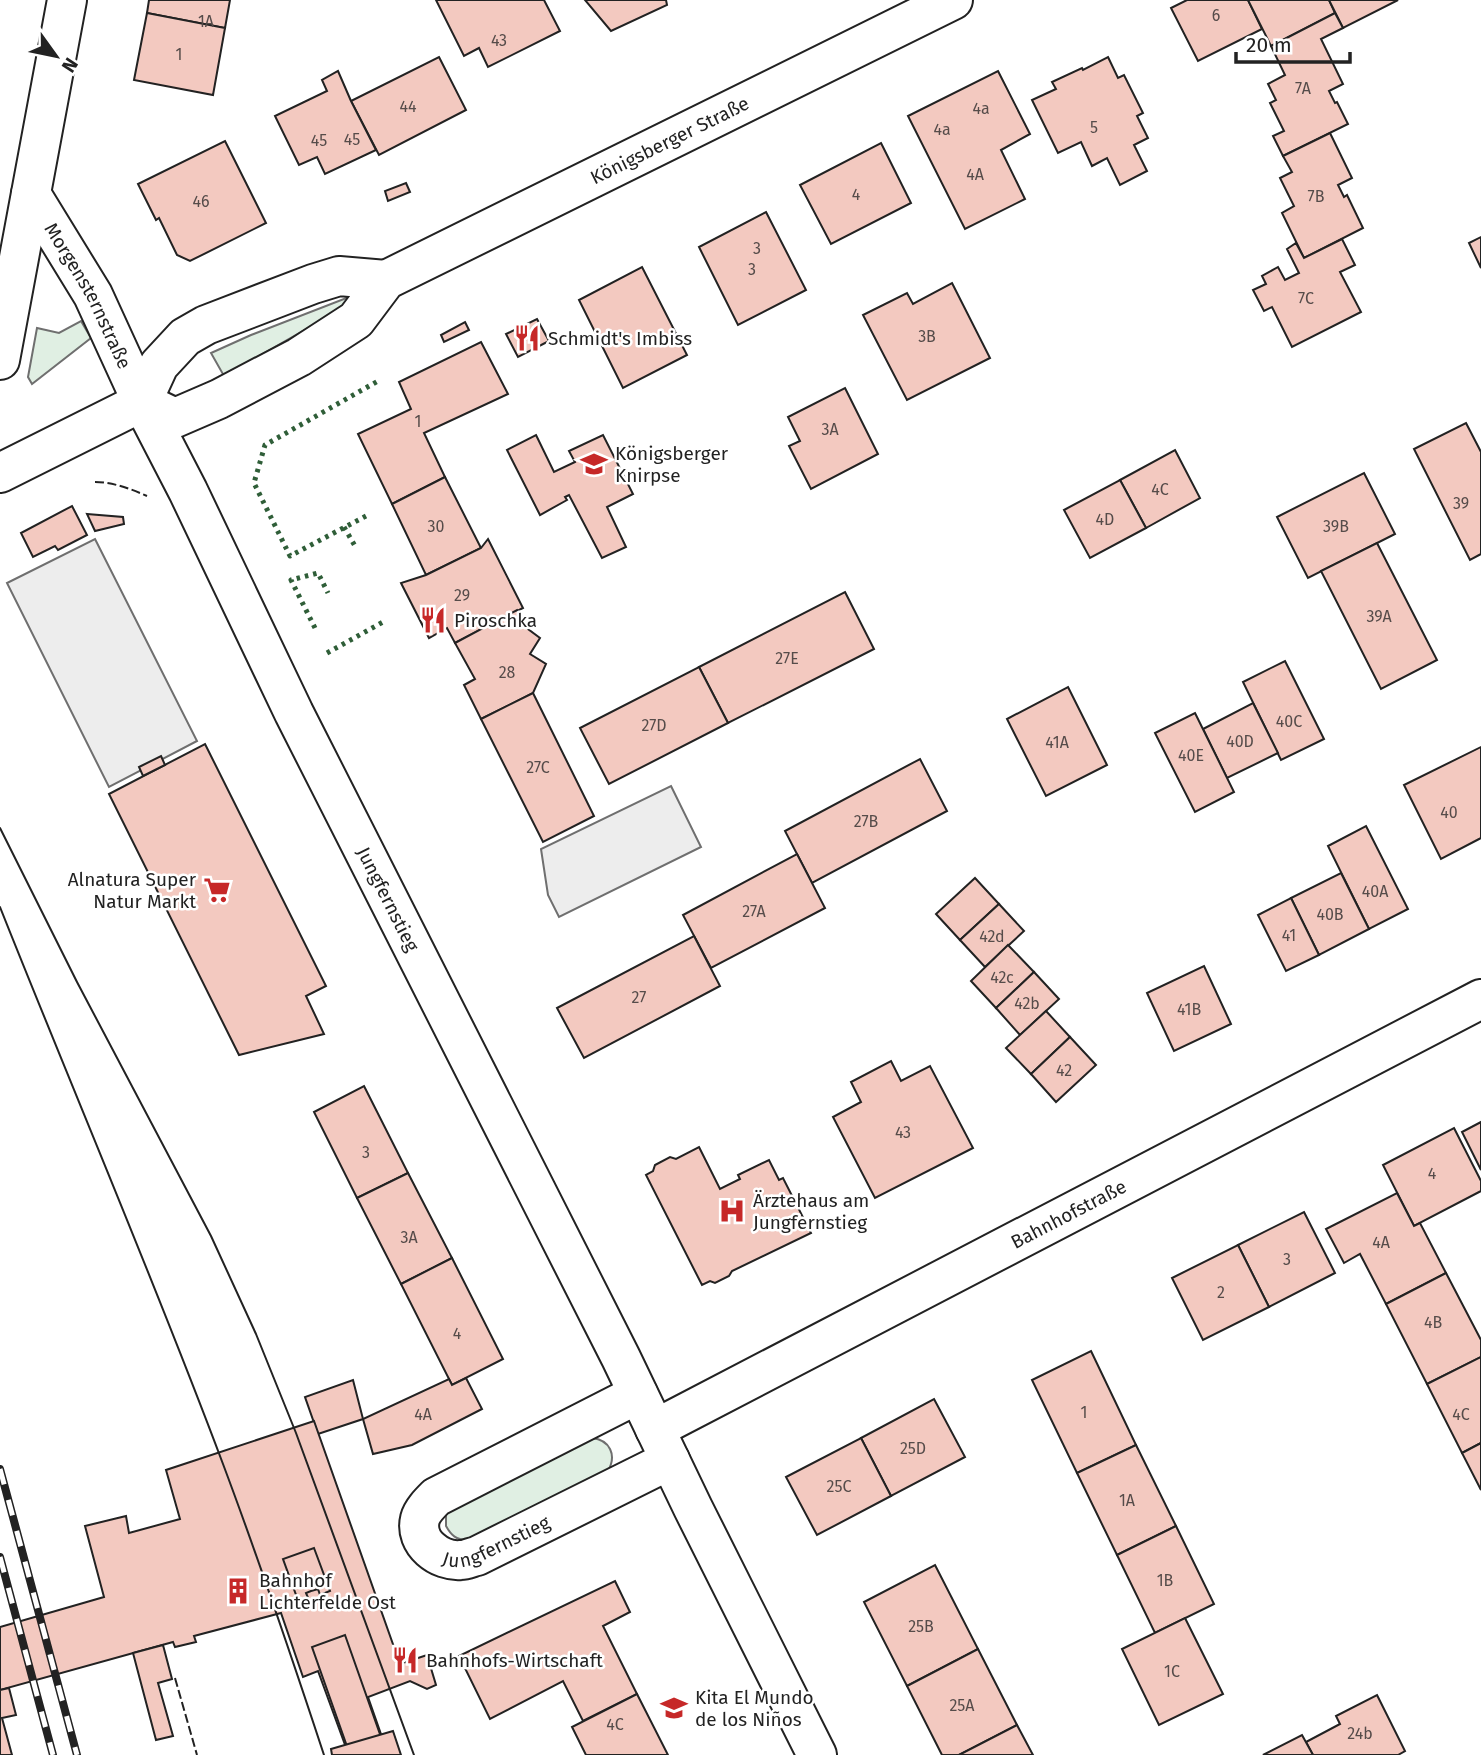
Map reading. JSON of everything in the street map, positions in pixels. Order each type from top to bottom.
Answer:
[{"type":"street","name":"Morgensternstraße","points":[[0,360],[67,0]]},
{"type":"street","name":"Königsberger Straße","points":[[142,402],[175,418],[219,399],[299,357],[355,320],[386,280],[953,0]]},
{"type":"street","name":"Morgensternstraße","points":[[31,194],[93,295],[142,402]]},
{"type":"street","points":[[0,472],[142,402],[159,365],[185,337],[206,325],[339,276],[386,280]]},
{"type":"street","name":"Jungfernstieg","points":[[142,402],[188,491],[294,713],[817,1755]]},
{"type":"street","name":"Bahnhofstraße","points":[[662,1444],[1481,999]]},
{"type":"street","name":"Jungfernstieg","points":[[638,1394],[436,1497],[419,1520],[420,1534],[428,1549],[441,1557],[459,1561],[477,1556],[662,1444]]},
{"type":"green space","points":[[349,297],[352,303],[224,376],[211,353],[251,335]]},
{"type":"green space","points":[[81,321],[91,338],[32,384],[28,377],[37,328],[59,333]]},
{"type":"green space","points":[[592,1438],[603,1442],[610,1449],[612,1459],[608,1471],[467,1540],[457,1538],[446,1526],[446,1515],[450,1508]]},
{"type":"shaded area","points":[[95,539],[197,741],[109,787],[7,583]]},
{"type":"shaded area","points":[[671,786],[701,847],[559,917],[548,895],[541,849]]},
{"type":"building","points":[[149,0],[230,0],[225,28],[147,13]]},
{"type":"building","points":[[436,0],[544,0],[560,31],[488,67],[479,48],[464,56]]},
{"type":"building","points":[[585,0],[666,0],[667,5],[611,31]]},
{"type":"building","points":[[1187,0],[1248,0],[1262,29],[1198,61],[1171,8]]},
{"type":"building","points":[[1248,0],[1329,0],[1335,13],[1271,46]]},
{"type":"building","points":[[1329,0],[1398,0],[1343,28]]},
{"type":"building","points":[[147,13],[225,28],[213,95],[134,80]]},
{"type":"building","points":[[1335,13],[1343,28],[1321,39],[1343,84],[1329,91],[1348,124],[1283,156],[1273,136],[1284,131],[1270,103],[1276,100],[1268,84],[1285,75],[1271,46]]},
{"type":"building","points":[[439,57],[466,110],[379,155],[351,101]]},
{"type":"building","points":[[1108,57],[1118,78],[1124,75],[1143,113],[1137,116],[1148,138],[1134,145],[1147,171],[1120,185],[1107,158],[1092,166],[1081,142],[1058,153],[1032,100],[1056,89],[1052,82]]},
{"type":"building","points":[[338,71],[376,150],[325,174],[317,157],[299,165],[275,116],[327,91],[322,80]]},
{"type":"building","points":[[998,71],[1030,134],[1001,150],[1025,199],[965,229],[908,116]]},
{"type":"building","points":[[1330,133],[1352,178],[1338,185],[1344,197],[1347,195],[1363,228],[1304,258],[1282,213],[1294,206],[1280,178],[1292,172],[1283,156]]},
{"type":"building","points":[[225,141],[266,223],[190,261],[177,255],[138,184]]},
{"type":"building","points":[[881,143],[911,203],[831,244],[800,185]]},
{"type":"building","points":[[406,183],[410,192],[388,201],[385,191]]},
{"type":"building","points":[[766,212],[806,290],[738,325],[699,247]]},
{"type":"building","points":[[1481,237],[1481,268],[1469,243]]},
{"type":"building","points":[[1342,239],[1355,265],[1340,272],[1361,312],[1292,347],[1272,307],[1264,311],[1253,290],[1266,284],[1262,276],[1278,267],[1285,280],[1299,273],[1287,249],[1296,243],[1304,258]]},
{"type":"building","points":[[642,267],[687,355],[623,388],[579,300]]},
{"type":"building","points":[[952,283],[990,358],[907,400],[863,315],[907,293],[913,304]]},
{"type":"building","name":"Schmidt's Imbiss","points":[[537,319],[549,341],[518,357],[506,334]]},
{"type":"building","points":[[465,322],[469,330],[444,342],[441,335]]},
{"type":"building","points":[[481,342],[508,394],[424,433],[445,477],[392,504],[358,434],[411,409],[399,382]]},
{"type":"building","points":[[845,388],[878,454],[811,489],[789,446],[800,441],[788,417]]},
{"type":"building","points":[[1466,423],[1481,452],[1481,554],[1470,560],[1414,449]]},
{"type":"building","points":[[536,435],[554,472],[575,462],[569,451],[603,435],[633,494],[607,507],[626,547],[602,558],[569,495],[565,497],[567,500],[540,515],[507,450]]},
{"type":"building","points":[[1175,450],[1200,498],[1146,528],[1120,480]]},
{"type":"building","points":[[1364,473],[1395,534],[1308,578],[1277,517]]},
{"type":"building","points":[[445,477],[481,548],[426,575],[392,504]]},
{"type":"building","points":[[1120,480],[1146,528],[1090,558],[1064,510]]},
{"type":"building","points":[[72,506],[87,535],[58,550],[55,546],[33,557],[21,533]]},
{"type":"building","points":[[87,514],[123,517],[124,524],[95,531]]},
{"type":"building","points":[[488,539],[523,608],[455,643],[447,628],[429,638],[401,583],[426,575],[481,548]]},
{"type":"building","points":[[1377,543],[1437,660],[1381,689],[1321,571]]},
{"type":"building","points":[[845,592],[874,649],[728,723],[699,667]]},
{"type":"building","points":[[517,610],[528,629],[540,638],[530,654],[546,664],[533,693],[481,719],[464,685],[475,679],[455,643]]},
{"type":"building","points":[[1285,661],[1324,739],[1281,760],[1243,682]]},
{"type":"building","points":[[699,667],[728,723],[609,784],[580,728]]},
{"type":"building","points":[[1068,687],[1107,765],[1046,796],[1007,719]]},
{"type":"building","points":[[533,693],[594,816],[543,842],[481,719]]},
{"type":"building","points":[[1253,703],[1278,753],[1227,778],[1203,729]]},
{"type":"building","points":[[1195,713],[1234,792],[1195,812],[1155,733]]},
{"type":"building","name":"Alnatura Super Natur Markt","points":[[205,744],[326,986],[306,996],[324,1034],[239,1055],[109,794]]},
{"type":"building","points":[[1481,747],[1481,838],[1441,859],[1404,785]]},
{"type":"building","points":[[161,756],[165,765],[143,776],[139,767]]},
{"type":"building","points":[[920,759],[947,811],[812,883],[785,831]]},
{"type":"building","points":[[1366,826],[1408,909],[1369,929],[1328,846]]},
{"type":"building","points":[[797,854],[825,908],[711,968],[683,915]]},
{"type":"building","points":[[1341,873],[1369,929],[1319,955],[1291,898]]},
{"type":"building","points":[[975,878],[999,904],[960,940],[936,914]]},
{"type":"building","points":[[1291,898],[1319,955],[1286,971],[1258,915]]},
{"type":"building","points":[[999,904],[1024,931],[985,967],[960,940]]},
{"type":"building","points":[[694,936],[720,986],[584,1058],[557,1008]]},
{"type":"building","points":[[1008,945],[1034,972],[996,1008],[971,981]]},
{"type":"building","points":[[1204,966],[1231,1024],[1174,1051],[1147,993]]},
{"type":"building","points":[[1034,972],[1059,999],[1020,1035],[996,1008]]},
{"type":"building","points":[[1046,1011],[1070,1037],[1031,1074],[1006,1048]]},
{"type":"building","points":[[1070,1037],[1096,1065],[1056,1102],[1031,1074]]},
{"type":"building","points":[[891,1061],[901,1081],[930,1066],[973,1148],[875,1198],[833,1117],[861,1102],[851,1082]]},
{"type":"building","points":[[364,1086],[408,1173],[357,1198],[314,1112]]},
{"type":"building","points":[[1481,1122],[1481,1170],[1462,1132]]},
{"type":"building","points":[[1454,1128],[1481,1181],[1481,1191],[1414,1226],[1383,1165]]},
{"type":"building","name":"Ärztehaus am Jungfernstieg","points":[[699,1147],[720,1189],[740,1179],[738,1175],[769,1160],[779,1180],[783,1178],[811,1233],[732,1271],[729,1276],[715,1283],[710,1281],[702,1285],[646,1175],[653,1171],[655,1165],[670,1157],[676,1159]]},
{"type":"building","points":[[408,1173],[452,1258],[401,1284],[357,1198]]},
{"type":"building","points":[[1397,1193],[1414,1226],[1420,1223],[1446,1273],[1386,1304],[1360,1254],[1344,1263],[1326,1229]]},
{"type":"building","points":[[1304,1212],[1335,1273],[1269,1307],[1238,1245]]},
{"type":"building","points":[[1238,1245],[1269,1307],[1203,1340],[1172,1278]]},
{"type":"building","points":[[452,1258],[503,1359],[452,1385],[401,1284]]},
{"type":"building","points":[[1446,1273],[1481,1340],[1481,1357],[1427,1384],[1386,1304]]},
{"type":"building","points":[[1091,1351],[1136,1445],[1077,1473],[1032,1380]]},
{"type":"building","points":[[1481,1357],[1481,1443],[1462,1453],[1427,1384]]},
{"type":"building","points":[[466,1378],[482,1409],[412,1445],[373,1454],[363,1419],[449,1379],[452,1385]]},
{"type":"building","points":[[353,1380],[363,1419],[318,1434],[305,1397]]},
{"type":"building","points":[[934,1399],[965,1457],[891,1496],[861,1438]]},
{"type":"building","name":"Bahnhof Lichterfelde Ost","points":[[314,1421],[400,1664],[427,1655],[436,1685],[427,1689],[410,1681],[368,1697],[383,1740],[348,1753],[318,1671],[303,1677],[281,1613],[194,1636],[196,1642],[175,1647],[173,1642],[0,1690],[0,1627],[104,1597],[85,1526],[126,1516],[129,1533],[180,1519],[166,1470]]},
{"type":"building","points":[[861,1438],[891,1496],[817,1535],[786,1477]]},
{"type":"building","points":[[1481,1443],[1481,1490],[1462,1453]]},
{"type":"building","points":[[1136,1445],[1176,1526],[1117,1555],[1077,1473]]},
{"type":"building","points":[[1176,1526],[1214,1604],[1155,1633],[1117,1555]]},
{"type":"building","points":[[314,1548],[330,1591],[320,1595],[318,1589],[311,1591],[306,1593],[309,1600],[299,1603],[283,1559]]},
{"type":"building","points":[[935,1565],[978,1649],[907,1686],[864,1602]]},
{"type":"building","points":[[615,1581],[630,1612],[603,1626],[637,1694],[583,1721],[563,1681],[490,1719],[459,1656]]},
{"type":"building","points":[[1185,1618],[1223,1694],[1159,1725],[1122,1649]]},
{"type":"building","points":[[345,1635],[382,1740],[349,1752],[312,1647]]},
{"type":"building","points":[[163,1645],[172,1679],[158,1683],[173,1736],[156,1740],[133,1653]]},
{"type":"building","points":[[978,1649],[1017,1725],[959,1755],[942,1755],[907,1686]]},
{"type":"building","points":[[9,1688],[16,1715],[2,1718],[12,1755],[0,1755],[0,1690]]},
{"type":"building","points":[[637,1694],[668,1755],[586,1755],[572,1727]]},
{"type":"building","points":[[1377,1695],[1405,1751],[1398,1755],[1313,1755],[1306,1742],[1340,1724],[1336,1716]]},
{"type":"building","points":[[1017,1725],[1033,1755],[959,1755]]},
{"type":"building","points":[[393,1731],[401,1755],[332,1755],[331,1749]]},
{"type":"building","points":[[1302,1735],[1313,1755],[1263,1755]]},
{"type":"tram line","points":[[0,828],[77,982],[211,1236],[256,1334],[296,1433],[414,1755]]},
{"type":"tram line","points":[[0,907],[196,1394],[262,1573],[324,1755]]},
{"type":"railway","points":[[0,1469],[77,1755]]},
{"type":"railway","points":[[0,1557],[53,1755]]},
{"type":"hedge","points":[[366,516],[290,556],[254,483],[265,445],[378,381]]},
{"type":"hedge","points":[[344,527],[355,546]]},
{"type":"hedge","points":[[315,628],[291,580],[318,573],[328,593]]},
{"type":"hedge","points":[[327,653],[383,622]]},
{"type":"fence","points":[[95,482],[128,488],[147,496]]},
{"type":"fence","points":[[175,1678],[197,1755]]},
{"type":"place","name":"Schmidt's Imbiss","points":[[527,338]]},
{"type":"place","name":"Königsberger Knirpse","points":[[594,464]]},
{"type":"place","name":"Piroschka","points":[[433,620]]},
{"type":"place","name":"Alnatura Super Natur Markt","points":[[217,890]]},
{"type":"place","name":"Ärztehaus am Jungfernstieg","points":[[732,1211]]},
{"type":"place","name":"Bahnhof Lichterfelde Ost","points":[[238,1591]]},
{"type":"place","name":"Bahnhofs-Wirtschaft","points":[[405,1660]]},
{"type":"place","name":"Kita El Mundo de los Niños","points":[[674,1708]]}]
